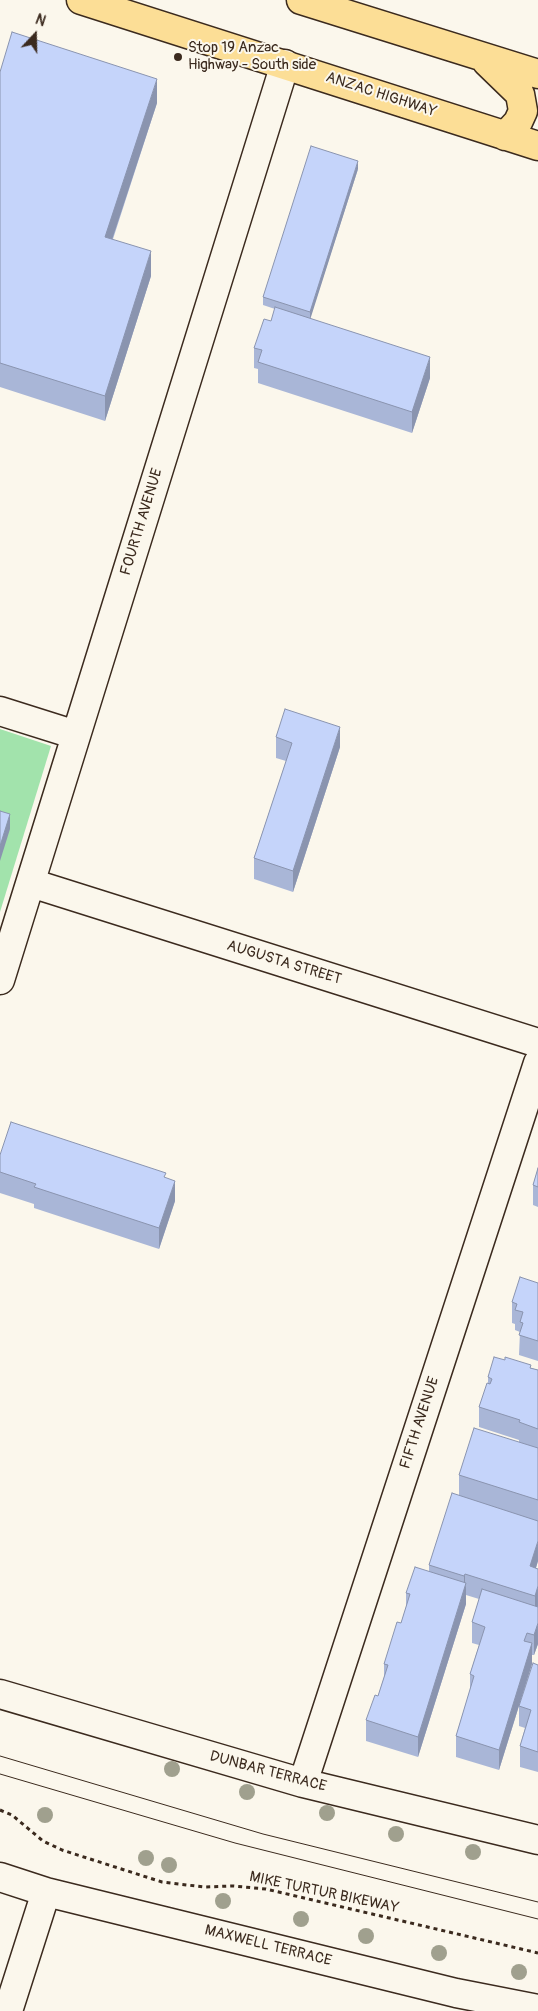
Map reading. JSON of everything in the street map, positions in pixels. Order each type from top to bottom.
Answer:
[{"type":"highway","name":"ANZAC HIGHWAY","points":[[81,0],[538,146]]},
{"type":"highway","points":[[301,0],[484,59],[538,74]]},
{"type":"highway","points":[[484,59],[520,94],[523,111],[518,122],[505,136]]},
{"type":"street","name":"FOURTH AVENUE","points":[[0,980],[285,64]]},
{"type":"street","points":[[0,711],[76,735]]},
{"type":"street","name":"AUGUSTA STREET","points":[[30,883],[538,1043]]},
{"type":"street","name":"FIFTH AVENUE","points":[[303,1783],[538,1063]]},
{"type":"street","name":"DUNBAR TERRACE","points":[[0,1694],[303,1783],[538,1840]]},
{"type":"street","name":"MAXWELL TERRACE","points":[[0,1876],[46,1892],[456,1993],[538,2009]]},
{"type":"street","points":[[8,2011],[46,1892]]},
{"type":"path","name":"MIKE TURTUR BIKEWAY","points":[[0,1810],[12,1815],[43,1841],[62,1850],[162,1882],[204,1887],[233,1886],[266,1889],[538,1953]]},
{"type":"green space","points":[[0,729],[51,746],[0,912]]},
{"type":"building","points":[[12,32],[157,79],[105,237],[151,251],[105,396],[0,363],[0,72]]},
{"type":"building","points":[[311,146],[358,161],[310,312],[263,297]]},
{"type":"building","points":[[275,307],[430,357],[412,412],[258,362],[262,350],[254,348],[264,319],[271,321]]},
{"type":"building","points":[[285,709],[340,727],[293,871],[254,858],[292,743],[276,737]]},
{"type":"building","points":[[0,811],[10,814],[0,846]]},
{"type":"building","points":[[11,1122],[166,1173],[164,1177],[175,1181],[159,1228],[34,1187],[36,1184],[0,1172],[0,1155]]},
{"type":"building","points":[[538,1168],[538,1187],[533,1185]]},
{"type":"building","points":[[520,1277],[538,1283],[538,1341],[519,1335],[523,1323],[520,1322],[523,1312],[515,1310],[517,1304],[512,1302]]},
{"type":"building","points":[[494,1357],[505,1360],[505,1357],[531,1365],[530,1368],[538,1370],[538,1429],[519,1422],[520,1420],[479,1407],[487,1383],[490,1384],[492,1379],[488,1377]]},
{"type":"building","points":[[474,1428],[538,1448],[538,1500],[459,1475]]},
{"type":"building","points":[[452,1493],[538,1521],[538,1541],[530,1566],[538,1569],[538,1586],[535,1596],[429,1565]]},
{"type":"building","points":[[415,1567],[466,1583],[418,1737],[366,1720],[375,1695],[378,1696],[388,1665],[384,1664],[397,1622],[401,1623],[410,1594],[406,1593]]},
{"type":"building","points":[[482,1589],[538,1607],[538,1623],[534,1635],[527,1633],[524,1641],[532,1643],[499,1750],[456,1736],[474,1676],[470,1674],[485,1627],[472,1622]]},
{"type":"building","points":[[533,1663],[538,1665],[538,1752],[520,1746],[531,1710],[519,1706]]},
{"type":"tram line","points":[[0,1756],[263,1834],[538,1902]]},
{"type":"tram line","points":[[0,1774],[235,1843],[538,1919]]},
{"type":"place","name":"Stop 19 Anzac Highway - South side","points":[[178,57]]}]
